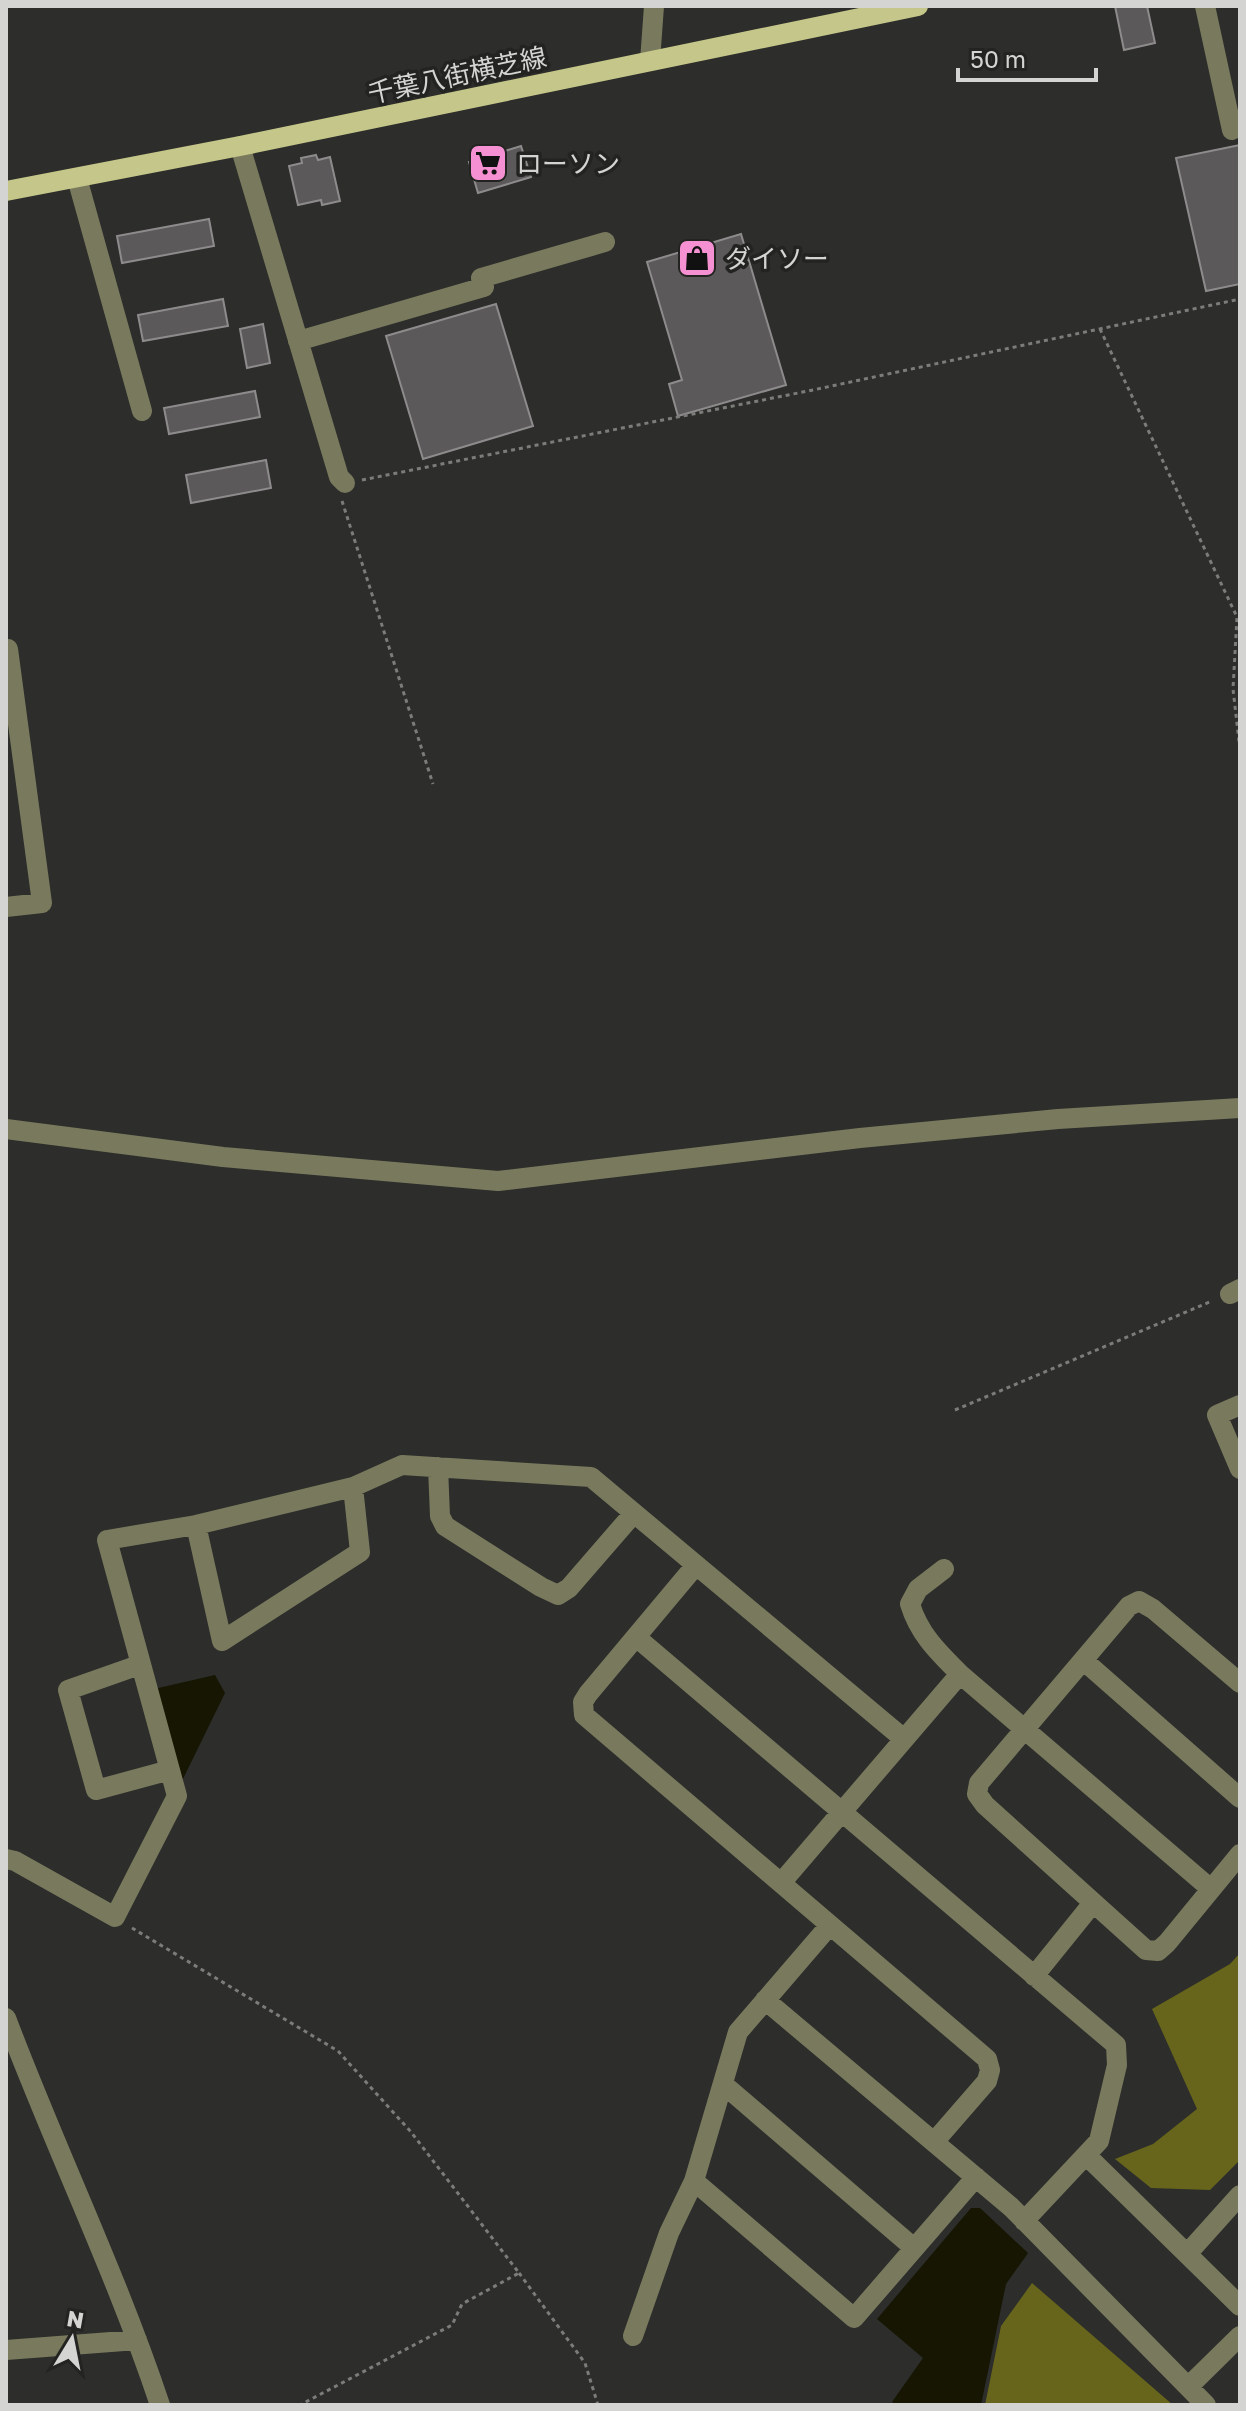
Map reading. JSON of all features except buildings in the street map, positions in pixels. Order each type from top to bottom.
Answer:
[{"type":"main road","name":"千葉八街横芝線","points":[[6,191],[240,146],[918,6]]},
{"type":"street","points":[[650,61],[654,6]]},
{"type":"street","points":[[1205,6],[1232,130]]},
{"type":"street","points":[[240,146],[339,477],[345,483]]},
{"type":"street","points":[[77,178],[142,411]]},
{"type":"street","points":[[298,341],[484,287],[481,278],[605,242]]},
{"type":"street","points":[[6,649],[42,903],[6,907]]},
{"type":"street","points":[[6,1129],[223,1157],[498,1181],[875,1137],[1058,1119],[1240,1108]]},
{"type":"street","points":[[1240,1405],[1217,1415],[1240,1469]]},
{"type":"street","points":[[6,1859],[15,1861],[115,1917],[177,1796],[107,1540],[196,1525],[353,1487],[402,1465],[591,1477],[904,1739]]},
{"type":"street","points":[[438,1467],[440,1516],[445,1526],[558,1595],[569,1588],[634,1513]]},
{"type":"street","points":[[196,1525],[222,1641],[360,1552],[353,1487]]},
{"type":"street","points":[[696,1565],[588,1694],[583,1702],[584,1715],[987,2059],[990,2070],[987,2081],[934,2142]]},
{"type":"street","points":[[944,1569],[918,1589],[910,1604],[914,1618],[929,1643],[960,1674],[1211,1889]]},
{"type":"street","points":[[1240,1683],[1153,1609],[1139,1601],[1129,1606],[979,1783],[977,1794],[985,1805],[1146,1950],[1158,1951],[1240,1854]]},
{"type":"street","points":[[636,1637],[1116,2045],[1119,2055],[1099,2141],[1024,2221]]},
{"type":"street","points":[[1083,1660],[1240,1798]]},
{"type":"street","points":[[139,1665],[68,1690],[96,1790],[170,1770]]},
{"type":"street","points":[[781,1883],[960,1674]]},
{"type":"street","points":[[1034,1976],[1093,1903]]},
{"type":"street","points":[[633,2336],[669,2233],[694,2181],[738,2032],[830,1925]]},
{"type":"street","points":[[765,2000],[1024,2221],[1206,2405]]},
{"type":"street","points":[[6,2018],[40,2109],[137,2340],[160,2405]]},
{"type":"street","points":[[723,2084],[914,2248]]},
{"type":"street","points":[[1086,2155],[1240,2306]]},
{"type":"street","points":[[694,2181],[854,2318],[976,2177]]},
{"type":"street","points":[[1187,2254],[1240,2195]]},
{"type":"street","points":[[1188,2387],[1240,2336]]},
{"type":"street","points":[[6,2350],[137,2340]]},
{"type":"path","points":[[433,784],[342,504],[345,483],[813,390],[1240,299]]},
{"type":"path","points":[[1100,329],[1237,617],[1233,689],[1240,750]]},
{"type":"path","points":[[955,1410],[1235,1291]]},
{"type":"path","points":[[115,1917],[338,2051],[411,2132],[519,2273],[585,2363],[598,2405]]},
{"type":"path","points":[[300,2405],[452,2325],[462,2304],[519,2273]]},
{"type":"shaded area","points":[[215,1675],[225,1693],[180,1785],[154,1689]]},
{"type":"shaded area","points":[[1240,1953],[1240,2160],[1210,2190],[1151,2188],[1115,2159],[1153,2144],[1197,2109],[1152,2009],[1230,1964]]},
{"type":"shaded area","points":[[971,2208],[980,2208],[1028,2253],[1006,2284],[981,2405],[896,2405],[892,2402],[923,2358],[877,2319]]},
{"type":"shaded area","points":[[1032,2283],[1173,2405],[985,2405],[1001,2326]]},
{"type":"place","name":"ローソン","points":[[488,163]]},
{"type":"place","name":"ダイソー","points":[[697,258]]}]
